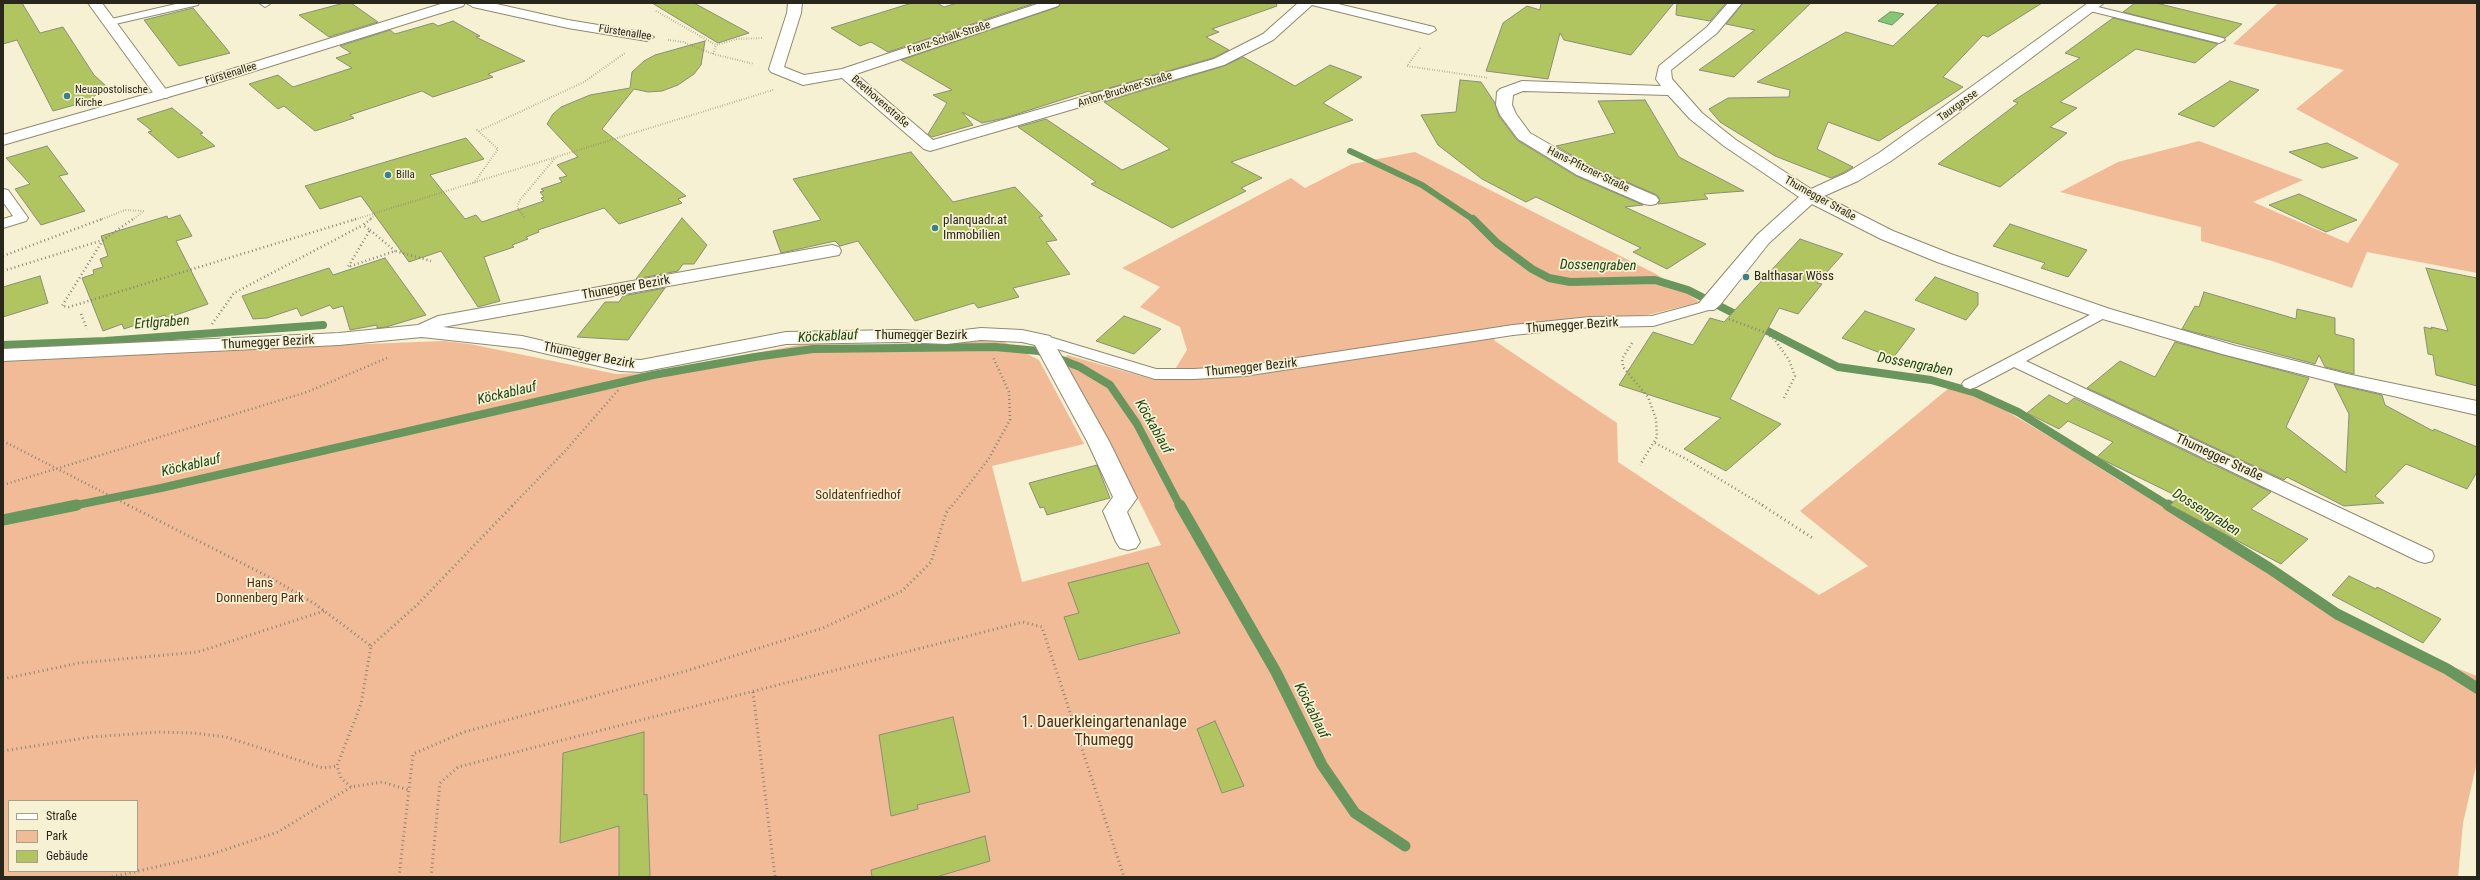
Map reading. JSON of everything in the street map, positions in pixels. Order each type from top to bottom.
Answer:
[{"type":"street","points":[[95,3],[111,22],[162,95]]},
{"type":"street","name":"Fürstenallee","points":[[3,140],[162,95],[458,3]]},
{"type":"street","name":"Fürstenallee","points":[[473,3],[568,24],[647,37]]},
{"type":"street","points":[[776,69],[787,37],[795,3]]},
{"type":"street","name":"Franz-Schalk-Straße","points":[[845,72],[1053,3]]},
{"type":"street","name":"Anton-Bruckner-Straße","points":[[930,146],[1219,62],[1268,37],[1306,3]]},
{"type":"street","points":[[1318,3],[1339,5],[1429,30]]},
{"type":"street","name":"Thumegger Straße","points":[[1735,3],[1712,30],[1664,69],[1664,79],[1672,92],[1696,116],[1730,143],[1810,196],[1887,234],[1944,258],[2103,313],[2229,350],[2347,380],[2477,408]]},
{"type":"street","name":"Tauxgasse","points":[[1810,196],[1852,177],[1885,157],[1943,117],[2094,6]]},
{"type":"street","name":"Beethovenstraße","points":[[776,69],[803,80],[845,72],[930,146]]},
{"type":"street","name":"Hans-Pfitzner-Straße","points":[[1650,200],[1583,171],[1524,136],[1508,115],[1504,105],[1505,92],[1522,86],[1672,92]]},
{"type":"street","points":[[1708,305],[1762,239],[1810,196]]},
{"type":"street","name":"Thunegger Bezirk","points":[[422,331],[438,322],[832,251]]},
{"type":"street","name":"Thumegger Bezirk","points":[[3,355],[340,339],[422,331],[522,342],[613,363],[642,366],[786,338],[898,336],[947,338],[981,334],[1022,336],[1049,351]]},
{"type":"street","points":[[1049,351],[1098,441],[1125,498],[1115,511],[1128,542]]},
{"type":"lane","points":[[111,22],[194,3]]},
{"type":"lane","points":[[2094,6],[2219,40]]},
{"type":"lane","points":[[3,193],[21,218],[3,224]]},
{"type":"lane","name":"Thumegger Bezirk","points":[[1049,351],[1155,374],[1194,374],[1244,371],[1513,330],[1590,322],[1653,321],[1708,305]]},
{"type":"lane","points":[[1970,384],[2103,313]]},
{"type":"lane","name":"Thumegger Straße","points":[[2014,361],[2425,556]]},
{"type":"path","points":[[656,11],[716,45],[737,39],[787,37]]},
{"type":"path","name":"Fürstenallee","points":[[647,37],[683,42],[713,54],[776,69]]},
{"type":"path","points":[[479,131],[542,103],[584,82],[647,37]]},
{"type":"path","points":[[713,54],[716,45]]},
{"type":"path","points":[[1407,66],[1515,81],[1522,86]]},
{"type":"path","points":[[103,240],[62,306],[69,307],[773,90]]},
{"type":"path","points":[[474,183],[498,149],[476,129]]},
{"type":"path","points":[[524,218],[517,207],[520,200],[556,158]]},
{"type":"path","points":[[3,256],[125,210],[144,211],[103,240],[3,271]]},
{"type":"path","points":[[210,327],[234,293],[363,225],[378,213]]},
{"type":"path","points":[[363,225],[395,251],[431,261]]},
{"type":"path","points":[[370,230],[348,267],[395,251]]},
{"type":"path","points":[[1708,305],[1764,332],[1775,340],[1789,360],[1795,376],[1784,398]]},
{"type":"path","points":[[81,314],[90,335]]},
{"type":"path","points":[[1640,465],[1655,443],[1657,437],[1656,419],[1648,397],[1623,367],[1622,359],[1640,332],[1653,321]]},
{"type":"path","points":[[3,485],[218,421],[307,392],[411,346],[422,331]]},
{"type":"path","points":[[399,877],[413,754],[464,732],[686,671],[823,628],[902,591],[931,562],[946,513],[988,460],[1010,420],[1009,392],[993,356]]},
{"type":"path","points":[[351,787],[341,778],[337,766],[361,704],[371,646],[418,604],[566,450],[619,389]]},
{"type":"path","points":[[3,441],[59,468],[271,578],[324,611],[371,646]]},
{"type":"path","points":[[1655,443],[1688,460],[1760,503],[1814,539]]},
{"type":"path","points":[[3,679],[78,663],[198,652],[324,611]]},
{"type":"path","points":[[431,877],[440,783],[458,767],[1023,622],[1042,627],[1124,877]]},
{"type":"path","points":[[753,692],[775,877]]},
{"type":"path","points":[[3,751],[55,741],[91,737],[159,732],[193,733],[226,737],[272,750],[323,768],[337,766]]},
{"type":"path","points":[[138,871],[209,855],[278,832],[351,787],[382,782],[409,790]]},
{"type":"path","points":[[112,877],[134,872]]},
{"type":"green space","points":[[2278,3],[2477,3],[2477,273],[2367,252],[2352,288],[2272,261],[2201,241],[2201,227],[2060,192],[2118,162],[2199,141],[2303,180],[2253,202],[2348,243],[2399,164],[2296,109],[2344,70],[2233,44]]},
{"type":"green space","points":[[1415,152],[1656,274],[1700,302],[1640,317],[1490,329],[1495,341],[1617,423],[1618,462],[1819,595],[1868,566],[1800,511],[1949,388],[1966,392],[2008,412],[2122,482],[2230,544],[2348,621],[2412,651],[2477,676],[2477,762],[2463,823],[2458,877],[3,877],[3,358],[444,341],[470,344],[616,374],[648,373],[804,344],[925,345],[995,337],[1039,360],[1084,444],[992,466],[1022,582],[1161,545],[1108,438],[1062,363],[1067,355],[1155,380],[1174,371],[1187,350],[1180,327],[1140,307],[1160,287],[1122,268],[1291,178],[1305,188],[1352,164]]},
{"type":"shaded area","points":[[1890,12],[1904,14],[1892,25],[1878,21]]},
{"type":"building","points":[[3,3],[22,3],[40,33],[63,27],[94,75],[106,86],[89,101],[53,111],[17,40],[3,44]]},
{"type":"building","points":[[344,3],[351,3],[378,22],[329,37],[299,15]]},
{"type":"building","points":[[652,3],[694,3],[749,33],[718,43]]},
{"type":"building","points":[[912,3],[937,3],[944,7],[957,3],[1035,3],[888,52],[871,42],[860,46],[831,28]]},
{"type":"building","points":[[1061,3],[1276,3],[1277,6],[1212,29],[1219,32],[1206,37],[1229,50],[1213,58],[1092,93],[1089,91],[1005,118],[982,123],[962,112],[973,125],[932,137],[928,134],[947,103],[933,95],[952,90],[901,60],[1058,7]]},
{"type":"building","points":[[1541,3],[1674,3],[1631,55],[1564,40],[1560,33],[1548,79],[1486,71],[1503,23],[1527,6],[1540,10]]},
{"type":"building","points":[[1677,3],[1726,3],[1710,21],[1676,15]]},
{"type":"building","points":[[1743,3],[1811,3],[1734,77],[1699,70],[1755,30],[1726,24]]},
{"type":"building","points":[[1939,3],[2042,3],[1988,37],[1983,35],[1943,77],[1963,87],[1879,141],[1828,122],[1817,149],[1853,167],[1845,172],[1831,178],[1775,156],[1720,122],[1709,109],[1728,98],[1789,97],[1790,90],[1757,82],[1846,32],[1893,46]]},
{"type":"building","points":[[2135,3],[2156,3],[2242,24],[2225,38],[2123,12]]},
{"type":"building","points":[[193,8],[230,53],[179,66],[144,20]]},
{"type":"building","points":[[2113,18],[2218,44],[2195,63],[2136,49],[2060,102],[2077,108],[2050,127],[2067,133],[2000,187],[1938,164],[2018,103],[2013,101],[2080,58],[2065,53]]},
{"type":"building","points":[[453,21],[480,36],[476,37],[525,61],[488,74],[493,77],[433,97],[422,91],[350,115],[354,118],[315,131],[284,106],[278,109],[249,84],[278,75],[293,87],[352,68],[336,58],[351,53],[340,46],[390,30],[395,34],[433,23],[438,26]]},
{"type":"building","points":[[705,41],[701,65],[694,74],[678,85],[662,91],[648,92],[634,89],[602,129],[686,196],[678,199],[682,203],[619,224],[604,208],[538,230],[539,232],[526,237],[528,239],[512,245],[514,247],[484,257],[500,301],[478,307],[441,251],[409,262],[361,196],[320,209],[305,186],[466,138],[484,159],[430,175],[465,219],[476,215],[482,222],[544,201],[541,198],[544,197],[540,192],[544,191],[541,189],[562,182],[559,178],[567,176],[557,165],[578,157],[547,124],[553,114],[561,107],[590,95],[630,88],[632,72],[644,61],[655,55]]},
{"type":"building","points":[[1243,57],[1295,86],[1330,65],[1362,77],[1323,103],[1353,120],[1231,162],[1262,178],[1241,188],[1246,191],[1172,228],[1091,184],[1096,182],[1018,127],[1046,119],[1122,170],[1170,149],[1104,102],[1224,66]]},
{"type":"building","points":[[1460,80],[1481,82],[1495,103],[1499,116],[1517,140],[1576,176],[1643,205],[1625,207],[1706,244],[1667,269],[1633,252],[1641,248],[1536,197],[1526,202],[1482,179],[1438,145],[1421,115],[1456,112]]},
{"type":"building","points":[[2230,81],[2259,90],[2214,127],[2178,114]]},
{"type":"building","points":[[1645,100],[1679,157],[1744,191],[1704,194],[1708,199],[1658,204],[1660,200],[1657,195],[1590,166],[1556,146],[1615,133],[1598,101]]},
{"type":"building","points":[[172,108],[203,133],[200,134],[215,146],[178,158],[148,132],[152,131],[137,119]]},
{"type":"building","points":[[2327,143],[2358,158],[2322,168],[2289,152]]},
{"type":"building","points":[[47,146],[68,174],[59,176],[85,211],[41,225],[15,189],[30,184],[6,158]]},
{"type":"building","points":[[911,152],[953,202],[1015,187],[1043,216],[1039,217],[1057,240],[1046,242],[1070,274],[1013,288],[1019,297],[978,308],[974,303],[915,321],[858,241],[840,246],[835,241],[781,253],[773,231],[821,220],[793,179]]},
{"type":"building","points":[[2299,194],[2357,220],[2326,232],[2269,205]]},
{"type":"building","points":[[180,215],[192,236],[176,241],[208,304],[167,318],[165,315],[124,329],[122,324],[103,331],[82,278],[94,274],[93,270],[103,267],[100,259],[108,256],[101,236],[167,216],[168,219]]},
{"type":"building","points":[[682,218],[707,245],[694,264],[683,264],[678,271],[636,279]]},
{"type":"building","points":[[2010,224],[2087,250],[2068,277],[2041,268],[2045,263],[1993,246]]},
{"type":"building","points":[[1800,239],[1843,254],[1817,283],[1822,284],[1798,314],[1779,308],[1730,399],[1781,424],[1726,471],[1684,449],[1721,418],[1619,385],[1653,332],[1693,345],[1710,318],[1724,322]]},
{"type":"building","points":[[385,258],[426,315],[386,327],[377,328],[377,325],[350,330],[343,306],[333,309],[330,305],[301,316],[297,308],[267,318],[253,319],[242,296],[329,268],[333,275]]},
{"type":"building","points":[[2426,268],[2477,278],[2477,386],[2436,375],[2433,355],[2428,354],[2424,327],[2448,331]]},
{"type":"building","points":[[40,276],[48,303],[3,317],[3,287]]},
{"type":"building","points":[[1935,277],[1978,293],[1978,305],[1966,320],[1915,300]]},
{"type":"building","points":[[665,288],[628,340],[577,337],[605,302],[619,302],[623,296]]},
{"type":"building","points":[[2204,292],[2296,319],[2297,309],[2335,318],[2335,334],[2354,339],[2354,374],[2325,367],[2319,355],[2315,364],[2182,329],[2195,306],[2199,307]]},
{"type":"building","points":[[1865,311],[1915,329],[1893,358],[1842,338]]},
{"type":"building","points":[[1124,316],[1161,329],[1134,354],[1096,341]]},
{"type":"building","points":[[2175,342],[2309,378],[2286,427],[2346,473],[2349,414],[2334,384],[2382,395],[2385,405],[2433,431],[2434,429],[2477,447],[2477,472],[2467,489],[2406,464],[2375,496],[2384,503],[2344,506],[2287,477],[2284,480],[2087,388],[2120,361],[2155,377]]},
{"type":"building","points":[[2049,395],[2067,404],[2074,398],[2271,492],[2251,509],[2308,539],[2281,564],[2170,505],[2179,497],[2097,457],[2113,442],[2068,421],[2059,429],[2027,413]]},
{"type":"building","points":[[1097,465],[1110,498],[1047,515],[1044,507],[1040,508],[1029,483]]},
{"type":"building","points":[[1148,563],[1180,633],[1079,660],[1064,617],[1079,613],[1068,583]]},
{"type":"building","points":[[2349,576],[2376,589],[2377,587],[2441,619],[2423,643],[2332,595]]},
{"type":"building","points":[[953,717],[970,792],[917,805],[918,809],[891,816],[879,735]]},
{"type":"building","points":[[1215,721],[1244,786],[1222,793],[1197,729]]},
{"type":"building","points":[[644,732],[644,795],[647,794],[650,877],[619,877],[619,826],[560,843],[563,753]]},
{"type":"building","points":[[985,836],[990,861],[936,877],[872,877],[871,870]]},
{"type":"waterway","name":"Dossengraben","points":[[1350,151],[1422,185],[1474,220]]},
{"type":"waterway","name":"Dossengraben","points":[[1474,220],[1497,243],[1532,269],[1549,278],[1570,282],[1655,280],[1688,290],[1743,318]]},
{"type":"waterway","name":"Ertlgraben","points":[[3,345],[105,341],[323,325]]},
{"type":"waterway","name":"Dossengraben","points":[[1756,325],[1838,367],[1931,380],[1976,393],[2018,412],[2169,506]]},
{"type":"waterway","name":"Köckablauf","points":[[72,506],[161,488],[653,375],[755,357],[813,349],[995,347],[1039,351],[1080,367],[1110,385],[1137,424],[1180,506]]},
{"type":"waterway","name":"Köckablauf","points":[[3,520],[77,505]]},
{"type":"waterway","name":"Köckablauf","points":[[1180,505],[1276,672],[1322,765],[1355,813],[1405,846]]},
{"type":"waterway","name":"Dossengraben","points":[[2168,505],[2269,568],[2337,614],[2447,669],[2477,688]]},
{"type":"place","name":"Neuapostolische Kirche","points":[[67,96]]},
{"type":"place","name":"Billa","points":[[388,175]]},
{"type":"place","name":"planquadr.at Immobilien","points":[[935,228]]},
{"type":"place","name":"Balthasar Wöss","points":[[1746,277]]},
{"type":"park label","name":"Soldatenfriedhof","points":[[858,496]]},
{"type":"park label","name":"Hans Donnenberg Park","points":[[260,592]]},
{"type":"park label","name":"1. Dauerkleingartenanlage Thumegg","points":[[1104,732]]}]
